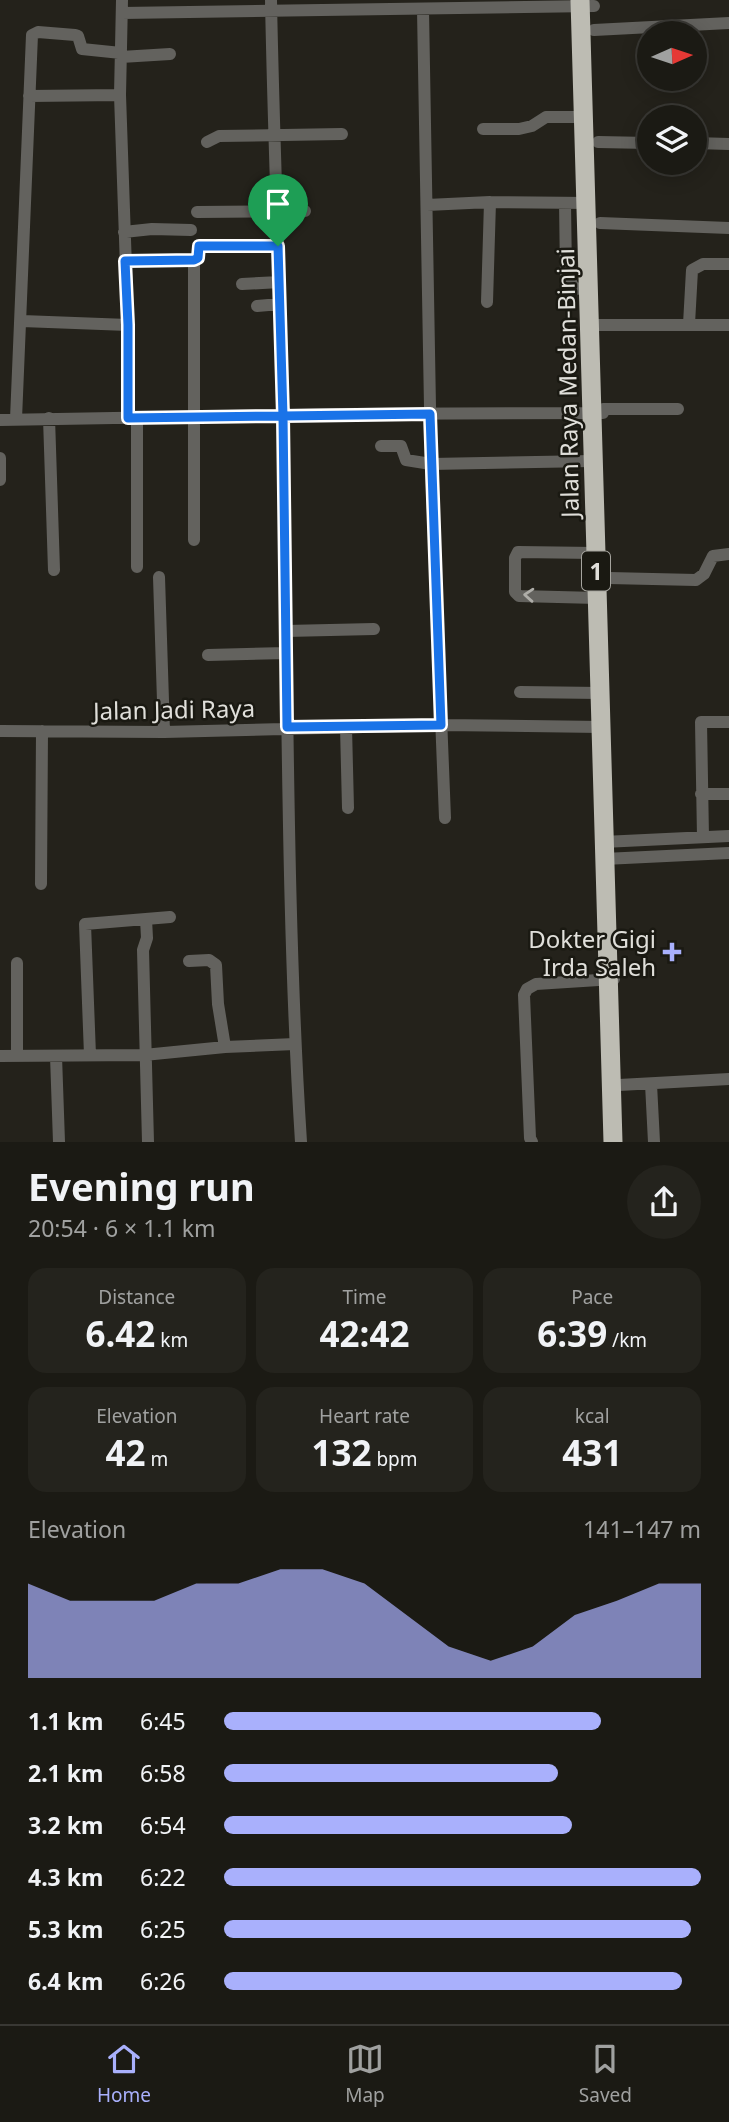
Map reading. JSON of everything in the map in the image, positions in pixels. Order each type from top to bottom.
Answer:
[{"type":"highway","name":"Jalan Raya Medan-Binjai","points":[[587,3],[594,30],[600,223],[595,325],[609,578],[612,1142]]},
{"type":"highway","name":"Jalan Raya Medan-Binjai","points":[[587,3],[585,117],[589,290],[595,325]]},
{"type":"highway","name":"Jalan Raya Medan-Binjai","points":[[599,412],[592,461],[601,727],[610,850]]},
{"type":"highway","name":"Jalan Raya Medan-Binjai","points":[[612,979],[621,1142]]},
{"type":"street","points":[[136,567],[120,94],[122,6],[271,5],[423,10],[587,3]]},
{"type":"street","points":[[271,5],[273,134],[280,282],[295,1044],[301,1142]]},
{"type":"street","points":[[423,10],[430,464],[445,818]]},
{"type":"street","points":[[594,30],[729,23]]},
{"type":"street","points":[[16,419],[32,36],[35,32],[75,34],[82,49],[121,55],[170,54]]},
{"type":"street","points":[[29,96],[120,94]]},
{"type":"street","points":[[483,129],[519,129],[532,126],[546,117],[585,117]]},
{"type":"street","points":[[207,142],[219,136],[342,134]]},
{"type":"street","points":[[598,142],[637,143]]},
{"type":"street","points":[[707,143],[729,144]]},
{"type":"street","points":[[426,205],[491,202],[588,203]]},
{"type":"street","points":[[487,303],[491,202]]},
{"type":"street","points":[[565,203],[566,273],[574,288],[589,290]]},
{"type":"street","points":[[197,212],[306,211]]},
{"type":"street","points":[[600,223],[729,228]]},
{"type":"street","points":[[124,232],[152,229],[191,230]]},
{"type":"street","points":[[125,261],[194,260],[198,258],[199,246],[278,246]]},
{"type":"street","points":[[194,260],[194,540]]},
{"type":"street","points":[[689,324],[692,270],[703,264],[729,264]]},
{"type":"street","points":[[242,285],[280,282]]},
{"type":"street","points":[[257,306],[280,304]]},
{"type":"street","points":[[22,321],[128,325]]},
{"type":"street","points":[[595,325],[729,325]]},
{"type":"street","points":[[0,420],[678,409]]},
{"type":"street","points":[[49,418],[54,569]]},
{"type":"street","points":[[381,446],[401,446],[406,460],[430,464],[592,461]]},
{"type":"street","points":[[0,458],[0,480]]},
{"type":"street","points":[[596,553],[518,552],[515,558],[515,592],[519,596],[597,598]]},
{"type":"street","points":[[609,578],[696,580],[704,574],[713,556],[729,554]]},
{"type":"street","points":[[159,577],[164,732]]},
{"type":"street","points":[[286,631],[374,629]]},
{"type":"street","points":[[208,655],[286,653]]},
{"type":"street","points":[[520,692],[600,693]]},
{"type":"street","points":[[702,837],[701,722],[729,722]]},
{"type":"street","name":"Jalan Jadi Raya","points":[[0,731],[164,732],[441,725],[601,727]]},
{"type":"street","points":[[346,727],[348,808]]},
{"type":"street","points":[[41,884],[42,731]]},
{"type":"street","points":[[701,794],[729,794]]},
{"type":"street","points":[[610,850],[702,837],[729,836]]},
{"type":"street","points":[[610,850],[729,853]]},
{"type":"street","points":[[90,1055],[85,924],[170,917]]},
{"type":"street","points":[[146,919],[147,938],[143,950],[148,1142]]},
{"type":"street","points":[[189,961],[209,960],[216,965],[218,1004],[225,1047]]},
{"type":"street","points":[[17,962],[17,1055]]},
{"type":"street","points":[[532,1142],[524,995],[527,989],[536,984],[612,979]]},
{"type":"street","points":[[0,1056],[144,1055],[295,1044]]},
{"type":"street","points":[[57,1056],[59,1142]]},
{"type":"street","points":[[619,1085],[729,1079]]},
{"type":"street","points":[[651,1084],[654,1142]]},
{"type":"place","name":"Dokter Gigi Irda Saleh","points":[[672,952]]},
{"type":"route","points":[[278,246],[199,246],[198,258],[194,260],[125,261],[128,418],[283,416],[287,727],[441,725],[430,414],[283,416],[278,246]]}]
